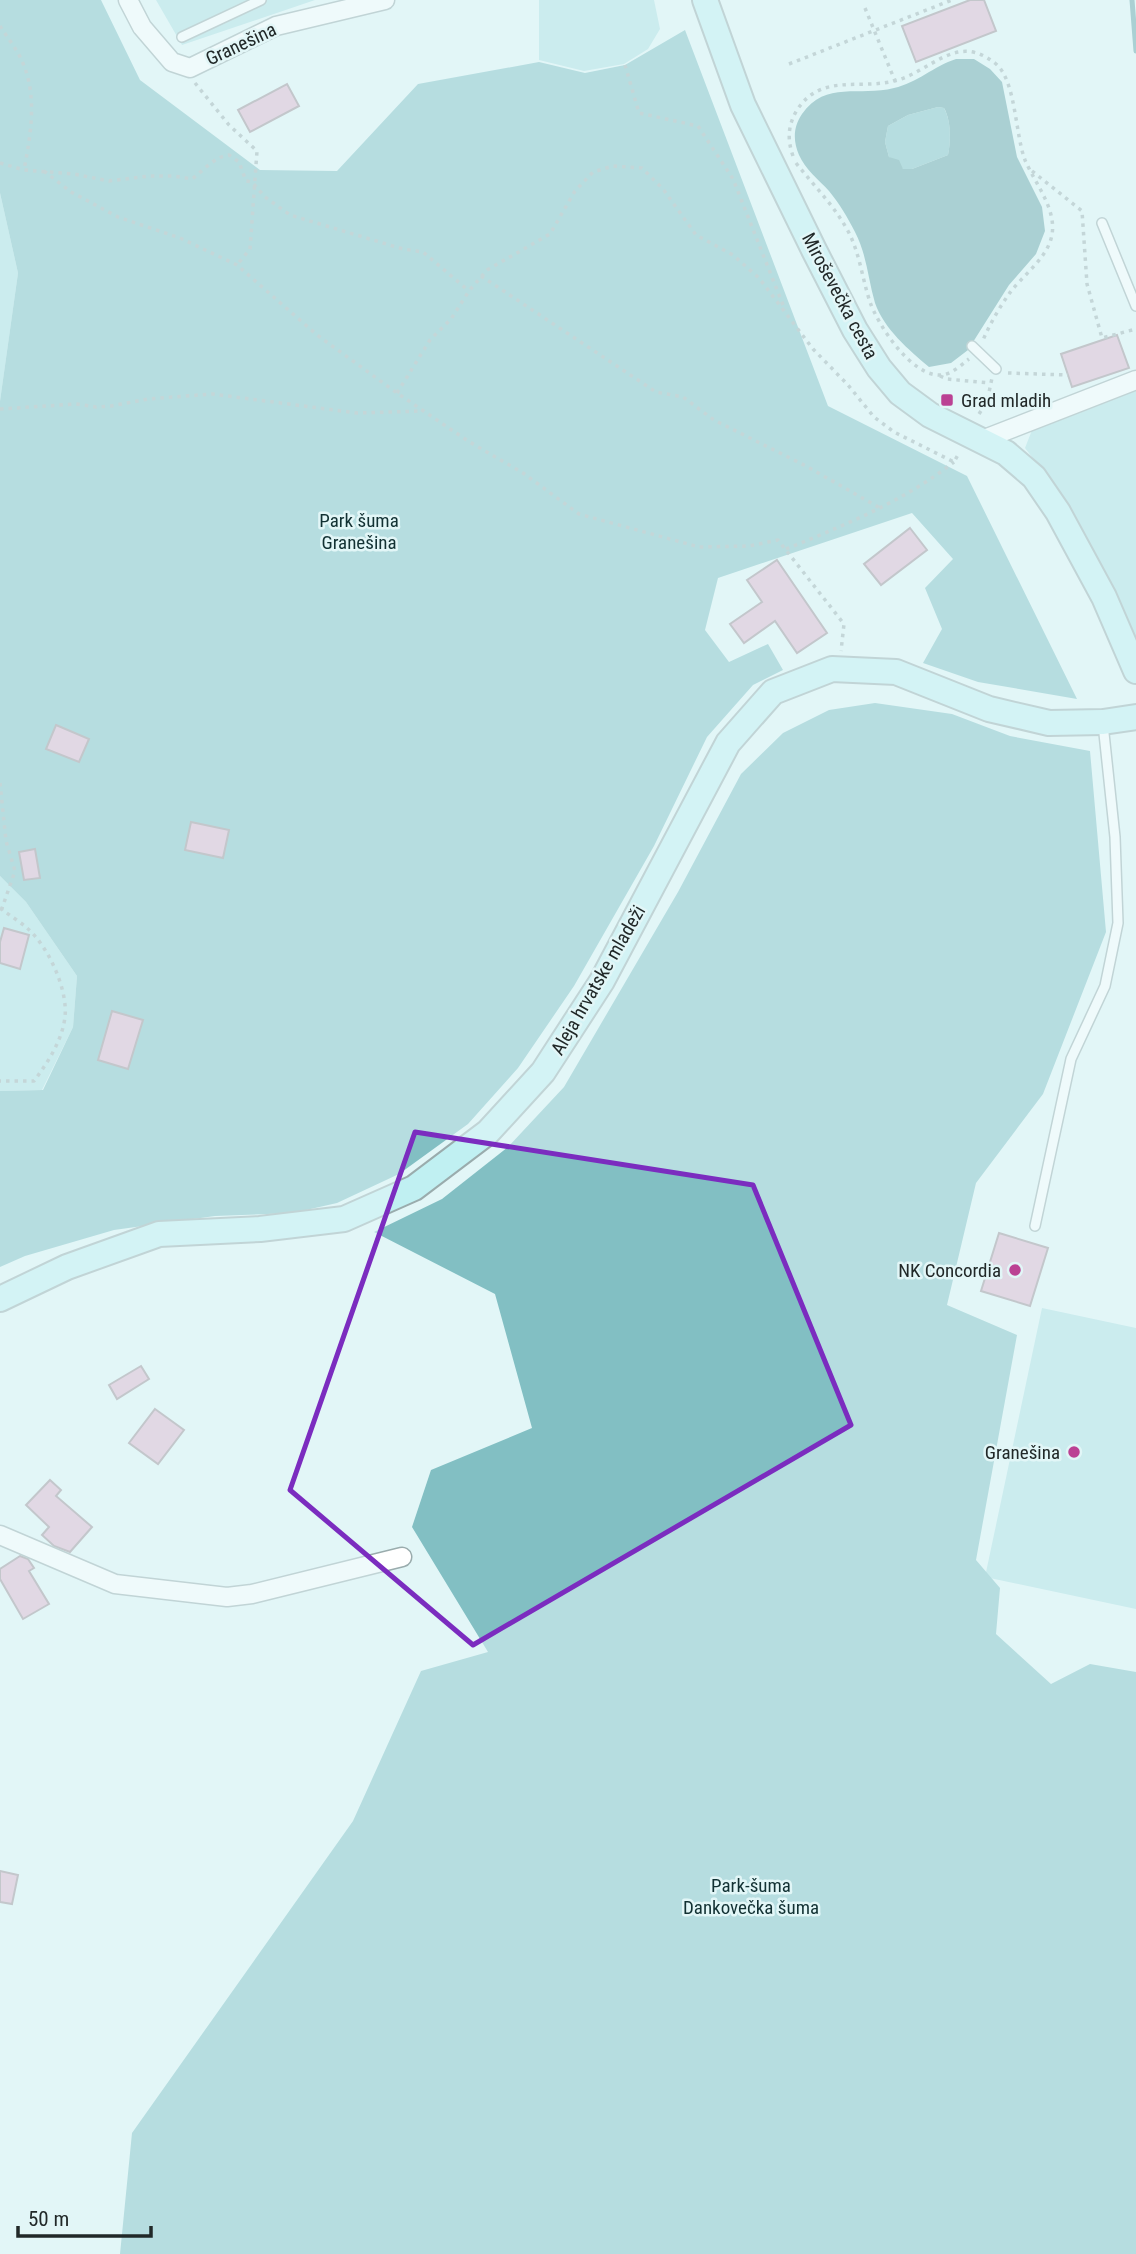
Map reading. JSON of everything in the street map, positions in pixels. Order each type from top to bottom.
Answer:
[{"type":"street","name":"Granešina","points":[[128,0],[142,27],[172,62],[190,68],[276,26],[385,0]]},
{"type":"street","name":"Miroševečka cesta","points":[[705,0],[743,105],[855,330],[879,368],[900,393],[930,415],[982,440],[1020,463],[1034,477],[1058,512],[1104,597],[1136,671]]},
{"type":"street","points":[[982,440],[1136,380]]},
{"type":"street","name":"Aleja hrvatske mladeži","points":[[0,1299],[67,1267],[159,1234],[260,1229],[344,1219],[414,1188],[488,1132],[543,1072],[602,981],[728,743],[773,692],[832,669],[896,672],[989,709],[1049,723],[1103,722],[1136,717]]},
{"type":"street","points":[[0,1535],[116,1584],[227,1597],[252,1594],[402,1557]]},
{"type":"lane","points":[[182,37],[261,0]]},
{"type":"lane","points":[[1102,223],[1136,306]]},
{"type":"lane","points":[[975,348],[995,370]]},
{"type":"lane","points":[[1035,1226],[1071,1059],[1105,986],[1118,923],[1115,837],[1103,722]]},
{"type":"path","points":[[789,64],[952,0]]},
{"type":"path","points":[[865,8],[895,81]]},
{"type":"path","points":[[0,26],[22,60],[31,96],[31,131],[24,170]]},
{"type":"path","points":[[938,375],[960,366],[975,348],[1008,295],[1045,251],[1052,236],[1053,222],[1049,210],[1021,147],[1008,79],[997,65],[972,52],[952,53],[937,58],[909,77],[895,81],[876,85],[838,85],[815,91],[793,116],[789,139],[795,162],[829,200],[848,232],[860,260],[873,308],[894,345],[919,367],[947,379],[990,383]]},
{"type":"path","points":[[181,65],[229,125],[257,151],[250,249],[237,265]]},
{"type":"path","points":[[625,65],[639,113],[698,125],[733,179],[787,315]]},
{"type":"path","points":[[0,163],[24,170],[74,174],[109,181],[149,176],[192,179],[209,167],[218,156],[229,155],[239,162],[246,181],[252,182],[265,197],[290,215],[403,249],[423,252],[469,290]]},
{"type":"path","points":[[397,393],[430,340],[450,319],[481,276],[496,264],[550,234],[575,191],[593,172],[613,166],[642,168],[663,189],[696,235],[733,255],[759,278],[813,349],[874,417],[894,432],[954,462]]},
{"type":"path","points":[[1030,170],[1082,211],[1087,284],[1102,338],[1136,329]]},
{"type":"path","points":[[44,171],[71,192],[118,217],[180,238],[237,265],[317,335],[423,411],[523,473],[579,514],[699,547],[749,546],[778,540],[844,624],[842,650],[832,669]]},
{"type":"path","points":[[481,276],[656,392],[683,397],[714,420],[806,466],[880,508]]},
{"type":"path","points":[[979,414],[987,402],[995,370],[1014,375],[1068,375]]},
{"type":"path","points":[[0,410],[76,404],[111,406],[148,399],[212,394],[357,413],[423,411]]},
{"type":"path","points":[[785,549],[844,526],[914,490],[954,462],[959,453]]},
{"type":"path","points":[[0,783],[6,841],[15,871],[1,911],[29,929],[54,966],[62,988],[65,1016],[54,1051],[33,1081],[0,1081]]},
{"type":"highlighted area","points":[[415,1132],[753,1185],[851,1425],[473,1645],[290,1490]]},
{"type":"shaded area","points":[[156,0],[315,0],[182,45]]},
{"type":"shaded area","points":[[539,0],[654,0],[660,29],[648,49],[624,64],[584,71],[539,60]]},
{"type":"shaded area","points":[[974,59],[990,69],[1002,82],[1017,157],[1042,207],[1045,231],[1036,254],[1009,285],[968,350],[951,363],[929,367],[884,322],[875,303],[862,249],[855,232],[833,196],[808,170],[799,155],[795,134],[802,114],[811,103],[822,97],[832,93],[894,88],[948,62]],"holes":[[[938,107],[944,108],[950,131],[948,155],[912,169],[903,169],[899,160],[889,157],[885,142],[888,126],[908,115]]]},
{"type":"shaded area","points":[[0,193],[18,273],[0,401]]},
{"type":"shaded area","points":[[1136,388],[1136,648],[1064,498],[1025,448],[1034,425]]},
{"type":"shaded area","points":[[0,876],[26,902],[77,976],[73,1027],[42,1090],[0,1091]]},
{"type":"shaded area","name":"Granešina","points":[[1042,1308],[1136,1328],[1136,1609],[985,1577]]},
{"type":"green space","name":"Park šuma Granešina","points":[[0,0],[101,0],[140,80],[260,170],[337,171],[418,84],[539,62],[585,73],[625,65],[685,30],[828,406],[967,476],[1077,699],[978,682],[923,663],[942,629],[925,588],[953,559],[912,513],[718,578],[705,630],[729,662],[768,644],[783,670],[753,685],[707,737],[654,846],[574,986],[518,1068],[468,1124],[399,1174],[337,1203],[293,1213],[215,1216],[114,1230],[25,1256],[0,1267],[0,1091],[43,1090],[73,1027],[77,976],[26,902],[0,876],[0,401],[18,273],[0,193]]},
{"type":"green space","points":[[938,107],[944,108],[948,118],[948,155],[912,169],[903,169],[889,157],[885,142],[888,126],[908,115]]},
{"type":"green space","name":"Park-šuma Dankovečka šuma","points":[[875,703],[952,714],[1010,736],[1090,751],[1106,932],[1043,1094],[976,1183],[947,1305],[1017,1335],[976,1560],[1000,1588],[996,1634],[1051,1684],[1090,1664],[1136,1672],[1136,2254],[120,2254],[132,2133],[353,1821],[421,1671],[488,1652],[412,1527],[431,1470],[532,1428],[495,1294],[374,1232],[442,1199],[508,1147],[564,1087],[678,892],[741,774],[783,733],[829,710]]},
{"type":"building","points":[[970,0],[984,0],[996,31],[916,62],[902,26]]},
{"type":"building","points":[[287,84],[299,106],[250,132],[238,110]]},
{"type":"building","points":[[1117,335],[1129,368],[1072,387],[1061,354]]},
{"type":"building","points":[[910,528],[927,550],[881,585],[864,564]]},
{"type":"building","points":[[777,560],[827,633],[797,653],[775,621],[744,643],[730,624],[762,602],[747,580]]},
{"type":"building","points":[[56,725],[89,739],[79,762],[46,749]]},
{"type":"building","points":[[191,822],[229,830],[223,858],[185,850]]},
{"type":"building","points":[[35,849],[40,878],[24,880],[19,852]]},
{"type":"building","points":[[4,928],[29,935],[20,969],[0,963],[0,942]]},
{"type":"building","points":[[112,1011],[143,1020],[128,1069],[98,1060]]},
{"type":"building","name":"NK Concordia","points":[[999,1233],[1048,1248],[1030,1306],[981,1291]]},
{"type":"building","points":[[141,1366],[149,1379],[117,1399],[109,1385]]},
{"type":"building","points":[[155,1409],[184,1430],[158,1464],[129,1443]]},
{"type":"building","points":[[50,1480],[61,1490],[56,1496],[92,1527],[70,1552],[54,1546],[42,1535],[49,1527],[26,1505]]},
{"type":"building","points":[[20,1556],[28,1559],[34,1568],[29,1571],[49,1604],[23,1619],[0,1579],[0,1569]]},
{"type":"building","points":[[0,1871],[18,1875],[12,1904],[0,1902]]},
{"type":"waterway","points":[[1132,0],[1136,51]]},
{"type":"place","name":"Grad mladih","points":[[947,400]]},
{"type":"place","name":"NK Concordia","points":[[1015,1270]]},
{"type":"place","name":"Granešina","points":[[1074,1452]]}]
